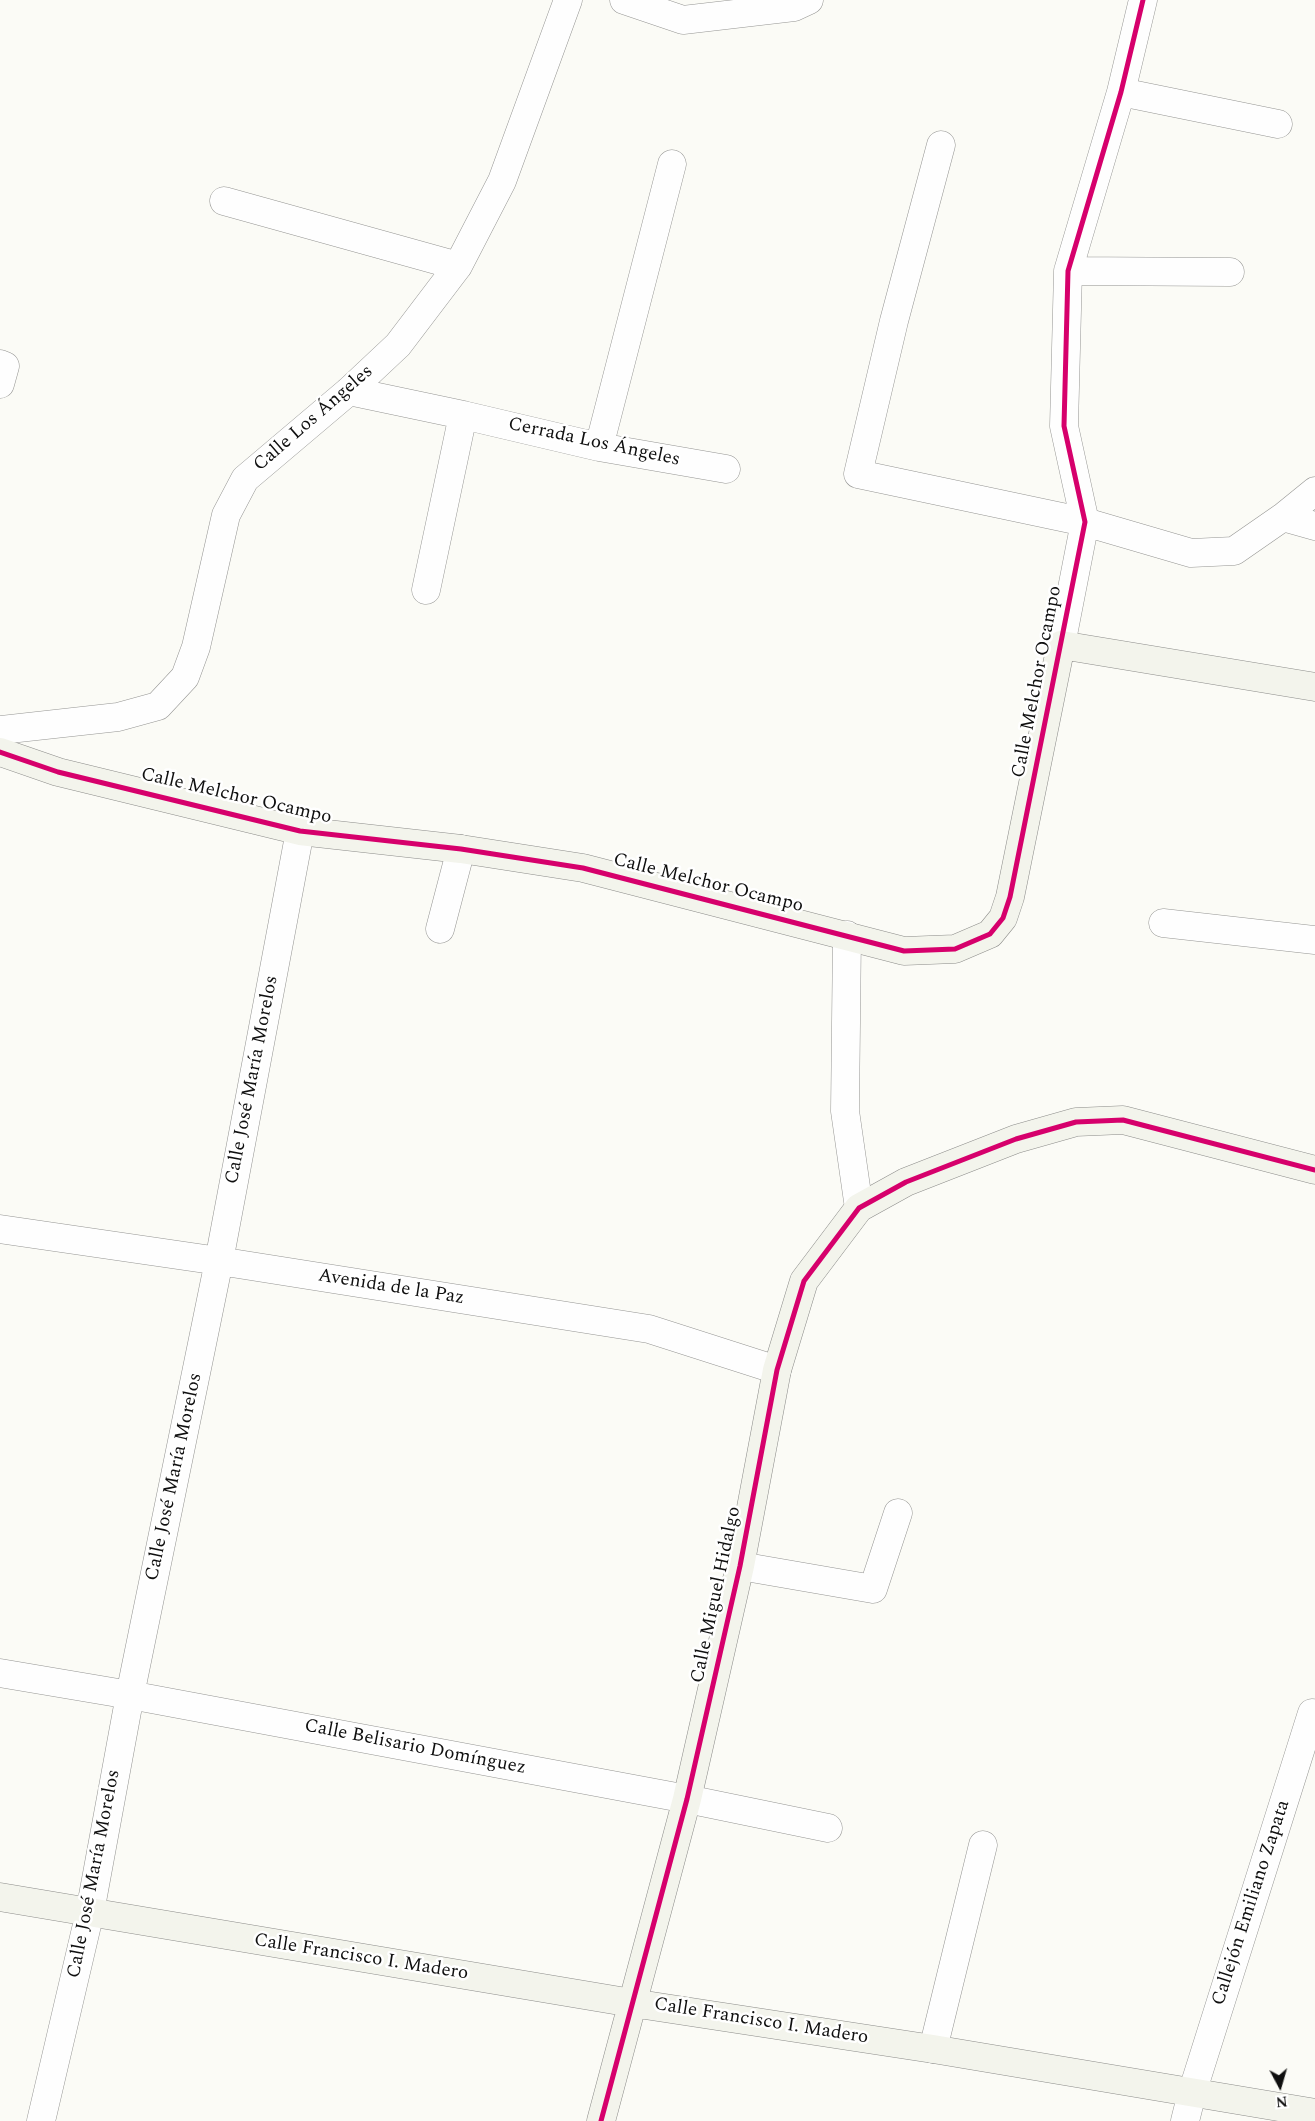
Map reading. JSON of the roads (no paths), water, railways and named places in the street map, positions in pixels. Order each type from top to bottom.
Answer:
[{"type":"street","name":"Calle Los Ángeles","points":[[0,730],[118,717],[158,706],[185,677],[196,647],[226,515],[245,479],[349,391],[398,345],[458,266],[502,181],[568,0]]},
{"type":"street","points":[[624,0],[683,20],[794,7],[809,0]]},
{"type":"street","points":[[1085,522],[1064,426],[1068,271],[1121,92],[1143,0]]},
{"type":"street","points":[[1121,92],[1278,124]]},
{"type":"street","points":[[941,145],[894,321],[858,474],[1085,522],[1191,553],[1234,551],[1283,517],[1315,491]]},
{"type":"street","points":[[599,447],[672,164]]},
{"type":"street","points":[[224,201],[458,266]]},
{"type":"street","points":[[1068,271],[1230,272]]},
{"type":"street","points":[[0,364],[5,366],[0,384]]},
{"type":"street","name":"Cerrada Los Ángeles","points":[[349,391],[599,447],[726,469]]},
{"type":"street","points":[[426,590],[463,415]]},
{"type":"street","points":[[1283,517],[1315,526]]},
{"type":"street","name":"Calle Melchor Ocampo","points":[[0,752],[58,772],[300,831],[460,849],[584,868],[904,951],[955,949],[990,934],[1003,918],[1010,897],[1085,522]]},
{"type":"street","points":[[1061,645],[1315,687]]},
{"type":"street","name":"Calle José María Morelos","points":[[42,2121],[90,1912],[130,1695],[219,1261],[300,831]]},
{"type":"street","points":[[440,929],[460,849]]},
{"type":"street","points":[[1162,923],[1315,940]]},
{"type":"street","points":[[847,935],[845,1111],[859,1208],[906,1182],[1016,1138],[1076,1122],[1123,1120],[1315,1170]]},
{"type":"street","name":"Calle Miguel Hidalgo","points":[[601,2121],[687,1799],[740,1566],[777,1370],[804,1281],[859,1208]]},
{"type":"street","name":"Avenida de la Paz","points":[[0,1229],[219,1261],[649,1329],[777,1370]]},
{"type":"street","points":[[740,1566],[873,1589],[898,1513]]},
{"type":"street","name":"Calle Belisario Domínguez","points":[[0,1673],[130,1695],[687,1799],[828,1828]]},
{"type":"street","name":"Callejón Emiliano Zapata","points":[[1185,2121],[1192,2093],[1312,1713]]},
{"type":"street","points":[[933,2049],[983,1845]]},
{"type":"street","name":"Calle Francisco I. Madero","points":[[0,1897],[632,2002],[1315,2112]]}]
